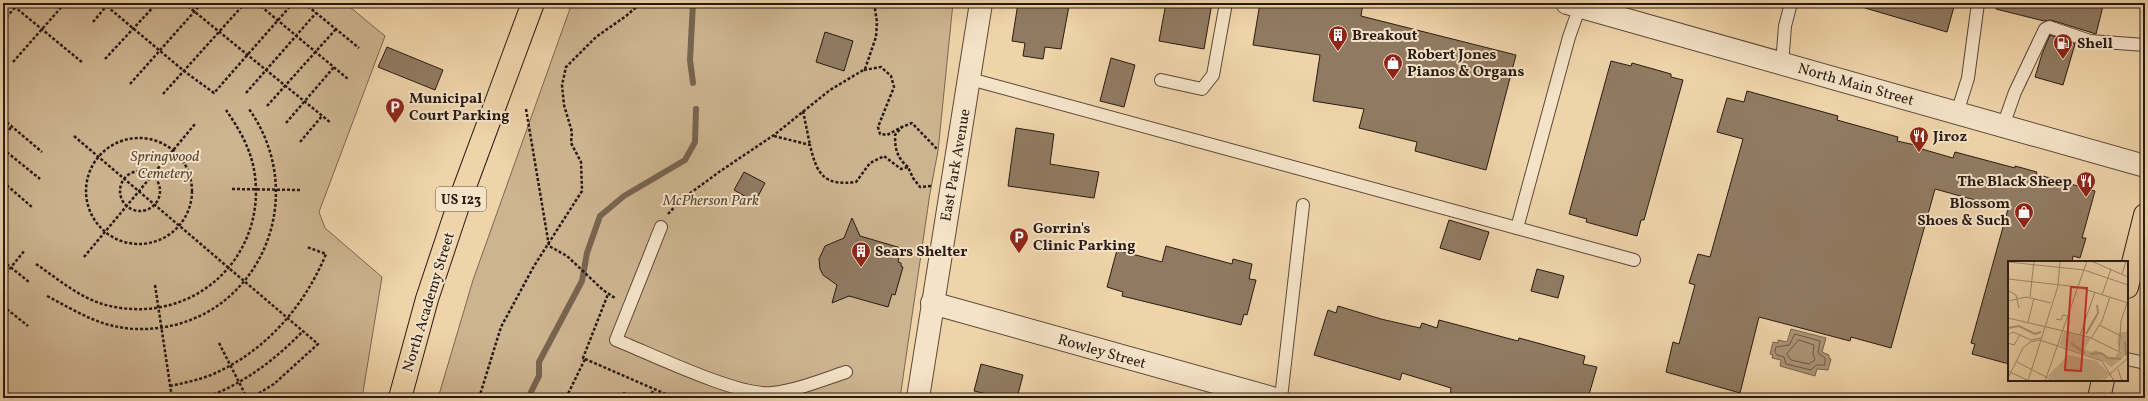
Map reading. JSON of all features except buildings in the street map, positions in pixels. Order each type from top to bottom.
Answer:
[{"type":"highway","name":"North Academy Street","points":[[400,398],[432,284],[461,197],[533,3]]},
{"type":"highway","points":[[2128,283],[2145,215]]},
{"type":"highway","points":[[2099,398],[2104,381]]},
{"type":"street","name":"East Park Avenue","points":[[918,398],[981,3]]},
{"type":"street","name":"North Main Street","points":[[1573,5],[2145,166]]},
{"type":"street","name":"Rowley Street","points":[[932,303],[1272,398]]},
{"type":"lane","points":[[1161,80],[1202,89],[1213,75],[1226,3]]},
{"type":"lane","points":[[1782,64],[1784,26],[1791,3]]},
{"type":"lane","points":[[1957,113],[1968,78],[1978,3]]},
{"type":"lane","points":[[1517,228],[1569,37],[1573,5]]},
{"type":"lane","points":[[2003,126],[2015,92],[2046,29],[2049,27],[2090,41],[2145,45]]},
{"type":"lane","points":[[970,79],[1634,260]]},
{"type":"lane","points":[[1281,398],[1303,206]]},
{"type":"lane","points":[[661,227],[616,340],[735,388],[771,393],[802,387],[846,372]]},
{"type":"lane","points":[[2128,358],[2145,363]]},
{"type":"path","points":[[10,3],[83,63]]},
{"type":"path","points":[[3,21],[19,3]]},
{"type":"path","points":[[13,62],[65,3]]},
{"type":"path","points":[[103,3],[184,71],[214,93],[293,3]]},
{"type":"path","points":[[93,22],[110,3]]},
{"type":"path","points":[[105,59],[157,3]]},
{"type":"path","points":[[184,3],[331,123]]},
{"type":"path","points":[[130,84],[202,3]]},
{"type":"path","points":[[164,94],[245,3]]},
{"type":"path","points":[[257,3],[348,79]]},
{"type":"path","points":[[304,3],[360,48]]},
{"type":"path","points":[[479,398],[501,327],[534,266],[549,246],[582,191],[581,162],[571,143],[572,132],[562,85],[566,67],[596,37],[626,16],[641,3]]},
{"type":"path","points":[[863,71],[876,37],[877,22],[874,3]]},
{"type":"path","points":[[246,93],[316,13]]},
{"type":"path","points":[[267,106],[336,29]]},
{"type":"path","points":[[286,123],[334,67]]},
{"type":"path","points":[[661,227],[669,212],[681,200],[774,135],[830,90],[863,71],[881,67],[891,76],[894,87],[878,127],[880,134],[887,135],[912,123],[938,151]]},
{"type":"path","points":[[47,296],[79,315],[100,323],[135,329],[161,327],[186,322],[207,312],[234,292],[255,266],[269,236],[274,219],[276,190],[272,158],[268,143],[248,108]]},
{"type":"path","points":[[526,109],[549,246]]},
{"type":"path","points":[[36,264],[69,287],[95,302],[124,309],[159,309],[178,304],[196,295],[220,278],[238,256],[250,230],[254,215],[256,189],[255,176],[249,149],[226,110]]},
{"type":"path","points":[[803,111],[814,162],[823,177],[839,184],[856,182],[870,163],[884,156],[901,169],[908,167]]},
{"type":"path","points":[[300,142],[322,116]]},
{"type":"path","points":[[3,119],[42,152]]},
{"type":"path","points":[[84,257],[195,124]]},
{"type":"path","points":[[3,138],[12,126]]},
{"type":"path","points":[[902,127],[895,135],[895,150],[901,161],[908,167],[913,178],[920,187],[931,186]]},
{"type":"path","points":[[774,135],[810,145]]},
{"type":"path","points":[[74,136],[318,344],[274,384],[252,398]]},
{"type":"path","points":[[135,138],[155,140],[173,151],[186,167],[192,187],[189,207],[179,225],[163,238],[144,243],[123,242],[105,232],[93,217],[87,199],[89,173],[99,156],[115,144],[135,138]]},
{"type":"path","points":[[3,149],[40,179]]},
{"type":"path","points":[[139,170],[153,175],[160,188],[159,197],[155,204],[147,210],[141,211],[127,206],[121,199],[120,193],[120,186],[124,178],[131,172],[139,170]]},
{"type":"path","points":[[3,182],[33,208]]},
{"type":"path","points":[[232,189],[300,190]]},
{"type":"path","points":[[549,246],[567,256],[608,294],[583,358],[585,359],[566,398]]},
{"type":"path","points":[[170,386],[211,375],[230,365],[250,352],[283,324],[308,291],[326,254],[307,247]]},
{"type":"path","points":[[3,277],[25,250]]},
{"type":"path","points":[[3,261],[29,282]]},
{"type":"path","points":[[155,286],[172,398]]},
{"type":"path","points":[[3,306],[28,326]]},
{"type":"path","points":[[204,398],[239,383],[262,368],[303,331]]},
{"type":"path","points":[[219,343],[247,398]]},
{"type":"path","points":[[3,350],[7,353]]},
{"type":"path","points":[[585,359],[675,398]]},
{"type":"path","points":[[650,398],[654,389]]},
{"type":"path","points":[[623,393],[635,398]]},
{"type":"green space","name":"Springwood Cemetery","points":[[3,3],[345,3],[385,36],[319,212],[325,228],[382,277],[362,398],[3,398]]},
{"type":"green space","name":"McPherson Park","points":[[572,3],[953,3],[938,151],[930,193],[900,398],[438,398],[473,280]]},
{"type":"water","points":[[1791,329],[1826,338],[1822,352],[1829,355],[1829,358],[1831,359],[1828,370],[1817,369],[1815,376],[1780,366],[1781,360],[1772,358],[1773,355],[1770,354],[1773,342],[1778,343],[1778,340],[1787,342]]},
{"type":"waterway","points":[[693,3],[690,60],[693,83]]},
{"type":"waterway","points":[[528,398],[539,376],[539,362],[582,281],[587,253],[600,216],[624,196],[685,160],[695,142],[696,109]]},
{"type":"place","name":"Breakout","points":[[1338,52]]},
{"type":"place","name":"Shell","points":[[2063,60]]},
{"type":"place","name":"Robert Jones Pianos & Organs","points":[[1393,80]]},
{"type":"place","name":"Municipal Court Parking","points":[[395,124]]},
{"type":"place","name":"Jiroz","points":[[1919,153]]},
{"type":"place","name":"The Black Sheep","points":[[2086,198]]},
{"type":"place","name":"Blossom Shoes & Such","points":[[2024,229]]},
{"type":"place","name":"Gorrin's Clinic Parking","points":[[1019,254]]},
{"type":"place","name":"Sears Shelter","points":[[861,268]]}]
